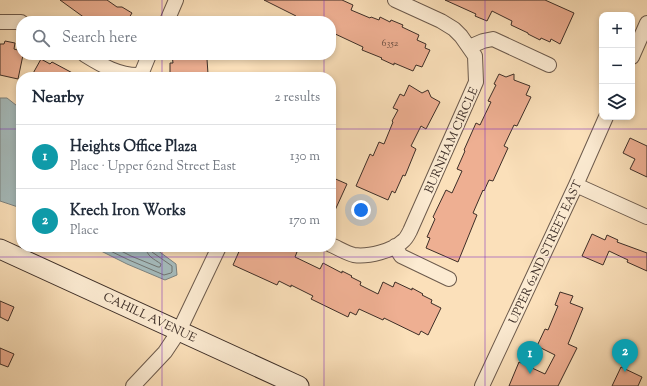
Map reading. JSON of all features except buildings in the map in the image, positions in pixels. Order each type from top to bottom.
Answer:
[{"type":"street","points":[[169,16],[176,0]]},
{"type":"street","name":"BURNHAM CIRCLE","points":[[336,247],[353,255],[365,256],[384,252],[403,241],[410,231],[476,82],[475,56],[462,36],[441,21],[395,0]]},
{"type":"street","points":[[0,22],[16,22]]},
{"type":"street","points":[[635,50],[647,23]]},
{"type":"street","points":[[469,47],[483,41],[493,39],[549,64]]},
{"type":"street","points":[[95,60],[121,72]]},
{"type":"street","points":[[142,72],[147,60]]},
{"type":"street","name":"UPPER 62ND STREET EAST","points":[[482,386],[605,120]]},
{"type":"street","points":[[576,185],[647,217]]},
{"type":"street","points":[[395,246],[401,256],[449,279]]},
{"type":"street","name":"CAHILL AVENUE","points":[[0,249],[299,386]]},
{"type":"street","points":[[133,386],[165,352],[179,331],[217,252]]},
{"type":"water","points":[[0,98],[7,98],[16,105],[16,206],[0,201]]},
{"type":"water","points":[[103,252],[160,252],[176,264],[177,275],[165,280]]},
{"type":"place","name":"Krech Iron Works","points":[[625,372]]},
{"type":"place","name":"Heights Office Plaza","points":[[530,374]]}]
